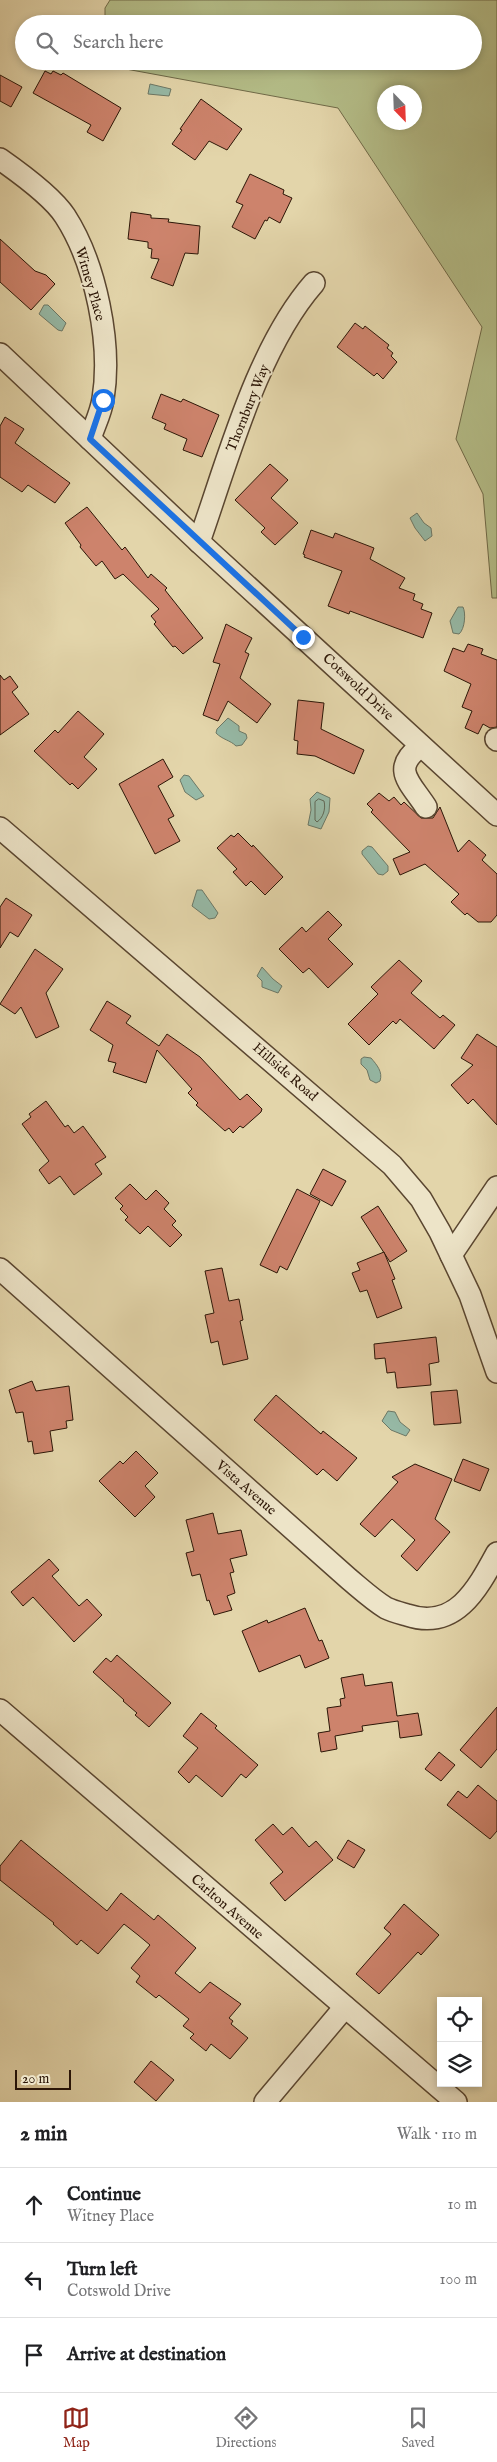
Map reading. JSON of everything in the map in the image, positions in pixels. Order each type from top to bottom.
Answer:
[{"type":"street","name":"Witney Place","points":[[0,159],[44,195],[64,215],[77,238],[91,278],[102,322],[105,355],[103,400],[90,439]]},
{"type":"street","name":"Thornbury Way","points":[[199,542],[250,396],[287,318],[298,301],[314,283]]},
{"type":"street","name":"Cotswold Drive","points":[[0,354],[199,542],[497,815]]},
{"type":"street","points":[[421,746],[410,754],[405,766],[404,778],[426,807]]},
{"type":"street","name":"Hillside Road","points":[[0,828],[392,1165],[421,1198],[451,1256],[470,1295],[497,1372]]},
{"type":"street","points":[[451,1256],[497,1186]]},
{"type":"street","name":"Vista Avenue","points":[[0,1269],[349,1580],[387,1608],[418,1618],[436,1620],[453,1613],[480,1585],[497,1553]]},
{"type":"street","name":"Carlton Avenue","points":[[0,1710],[456,2102]]},
{"type":"street","points":[[265,2102],[345,2008]]},
{"type":"green space","points":[[110,0],[497,0],[497,598],[492,598],[483,494],[456,439],[482,327],[338,108],[131,70],[482,70],[482,15],[105,15],[105,8]]},
{"type":"water","points":[[150,84],[171,89],[169,96],[148,94]]},
{"type":"water","points":[[44,305],[48,305],[66,323],[62,331],[58,330],[39,314]]},
{"type":"water","points":[[417,513],[424,523],[431,528],[432,536],[425,541],[410,518]]},
{"type":"water","points":[[458,607],[463,607],[465,617],[463,629],[459,634],[453,633],[450,621]]},
{"type":"water","points":[[228,718],[239,726],[239,731],[246,734],[247,738],[242,745],[236,746],[216,733],[217,729]]},
{"type":"water","points":[[184,775],[189,776],[204,796],[196,800],[185,792],[180,780]]},
{"type":"water","points":[[317,792],[330,798],[329,812],[321,829],[308,825],[311,810],[310,799]]},
{"type":"water","points":[[368,846],[372,847],[388,866],[388,871],[383,875],[378,874],[362,854],[362,851]]},
{"type":"water","points":[[197,890],[202,890],[218,913],[215,918],[209,919],[192,906]]},
{"type":"water","points":[[262,967],[282,986],[278,993],[262,987],[262,981],[257,976]]},
{"type":"water","points":[[364,1057],[371,1058],[377,1066],[381,1075],[380,1081],[376,1083],[370,1080],[367,1070],[361,1064],[361,1059]]},
{"type":"water","points":[[388,1411],[395,1412],[400,1422],[410,1430],[406,1436],[391,1430],[382,1421]]},
{"type":"building","points":[[45,71],[51,74],[53,71],[61,75],[63,73],[121,108],[103,141],[87,132],[91,125],[33,93]]},
{"type":"building","points":[[0,75],[22,87],[11,107],[0,101]]},
{"type":"building","points":[[201,99],[242,129],[227,150],[209,141],[195,160],[172,144]]},
{"type":"building","points":[[250,174],[284,190],[283,194],[292,198],[280,223],[269,217],[267,221],[265,220],[255,239],[232,227],[243,205],[236,202]]},
{"type":"building","points":[[131,212],[151,215],[151,218],[169,219],[168,222],[200,226],[198,254],[185,253],[173,286],[151,278],[159,259],[151,258],[152,249],[148,248],[148,242],[128,239]]},
{"type":"building","points":[[0,239],[35,271],[46,275],[55,284],[31,310],[0,282]]},
{"type":"building","points":[[355,323],[363,329],[365,326],[389,345],[387,348],[393,353],[391,356],[397,362],[383,379],[377,373],[374,376],[337,347]]},
{"type":"building","points":[[161,394],[181,402],[183,399],[219,415],[202,457],[183,450],[187,439],[164,429],[166,424],[152,418]]},
{"type":"building","points":[[5,417],[24,429],[15,443],[70,483],[55,503],[28,485],[22,492],[0,477],[0,426]]},
{"type":"building","points":[[270,464],[288,480],[271,498],[298,523],[275,545],[261,532],[265,528],[235,500]]},
{"type":"building","points":[[87,507],[122,550],[125,547],[148,578],[151,574],[167,588],[165,590],[203,638],[183,654],[175,646],[173,647],[154,624],[156,622],[151,616],[159,609],[123,574],[115,579],[102,561],[96,566],[80,547],[81,545],[65,523]]},
{"type":"building","points":[[311,530],[333,538],[335,533],[374,548],[370,559],[405,578],[399,588],[415,594],[413,600],[423,604],[421,609],[432,613],[423,638],[350,611],[349,614],[328,606],[342,571],[304,557],[305,555],[303,554]]},
{"type":"building","points":[[226,624],[252,638],[245,652],[249,654],[240,678],[271,704],[257,723],[228,701],[218,721],[203,715],[220,664],[213,662]]},
{"type":"building","points":[[468,644],[483,649],[481,654],[497,660],[497,727],[490,728],[483,724],[478,734],[465,728],[472,711],[462,707],[471,684],[444,671],[453,648],[464,652]]},
{"type":"building","points":[[0,675],[4,680],[10,676],[18,687],[12,692],[29,714],[0,735]]},
{"type":"building","points":[[298,700],[324,703],[321,729],[364,750],[354,774],[315,756],[297,754],[298,741],[294,740]]},
{"type":"building","points":[[78,711],[104,734],[84,757],[97,769],[78,789],[72,783],[70,785],[34,751],[55,730],[58,733]]},
{"type":"building","points":[[163,759],[173,777],[158,786],[174,816],[168,819],[180,841],[155,854],[119,784]]},
{"type":"building","points":[[379,793],[389,801],[394,797],[401,805],[404,802],[421,818],[433,818],[440,807],[458,852],[469,840],[486,855],[482,860],[497,874],[497,915],[491,922],[478,922],[467,913],[465,915],[451,902],[459,894],[425,864],[400,875],[393,859],[410,852],[371,812],[373,810],[367,804]]},
{"type":"building","points":[[238,833],[252,847],[253,845],[283,877],[265,895],[251,881],[246,886],[233,872],[237,869],[217,848],[231,835],[234,837]]},
{"type":"building","points":[[6,898],[32,915],[18,937],[10,932],[0,948],[0,907]]},
{"type":"building","points":[[328,911],[342,925],[328,939],[353,964],[328,988],[309,968],[303,973],[279,949],[302,927],[306,932]]},
{"type":"building","points":[[35,949],[63,969],[46,993],[59,1027],[36,1038],[21,1007],[15,1014],[0,1004]]},
{"type":"building","points":[[399,960],[422,981],[411,993],[440,1018],[443,1015],[455,1025],[434,1049],[400,1019],[396,1024],[393,1021],[369,1045],[348,1024],[378,994],[371,987]]},
{"type":"building","points":[[107,1001],[131,1016],[126,1023],[159,1046],[167,1034],[200,1057],[240,1100],[247,1094],[262,1109],[261,1112],[243,1128],[240,1126],[233,1133],[229,1128],[225,1131],[196,1105],[198,1103],[188,1093],[192,1089],[157,1050],[146,1083],[113,1072],[116,1063],[108,1061],[113,1045],[90,1030]]},
{"type":"building","points":[[477,1034],[497,1047],[497,1125],[473,1099],[468,1104],[451,1085],[473,1065],[461,1058]]},
{"type":"building","points":[[46,1101],[65,1127],[68,1125],[74,1133],[83,1126],[106,1157],[95,1164],[102,1174],[74,1195],[60,1176],[49,1184],[39,1170],[49,1161],[22,1124],[31,1117],[29,1114]]},
{"type":"building","points":[[323,1169],[346,1181],[332,1206],[310,1194]]},
{"type":"building","points":[[130,1184],[146,1200],[156,1190],[169,1203],[164,1209],[176,1221],[172,1225],[182,1235],[170,1247],[148,1226],[140,1234],[125,1220],[128,1217],[120,1209],[123,1206],[115,1198]]},
{"type":"building","points":[[297,1189],[320,1201],[287,1270],[280,1266],[277,1273],[260,1265]]},
{"type":"building","points":[[378,1206],[407,1251],[390,1262],[361,1217]]},
{"type":"building","points":[[384,1252],[395,1279],[392,1280],[402,1308],[377,1318],[367,1290],[360,1292],[352,1273],[360,1270],[357,1263]]},
{"type":"building","points":[[222,1268],[229,1301],[239,1299],[243,1320],[240,1321],[248,1359],[223,1365],[218,1341],[211,1343],[205,1315],[214,1313],[205,1271]]},
{"type":"building","points":[[436,1337],[439,1362],[429,1364],[431,1385],[397,1388],[395,1372],[387,1373],[385,1358],[375,1359],[374,1344]]},
{"type":"building","points":[[32,1381],[36,1391],[69,1386],[73,1420],[66,1421],[67,1428],[50,1431],[53,1451],[34,1454],[32,1441],[28,1442],[23,1412],[16,1413],[9,1390]]},
{"type":"building","points":[[457,1390],[461,1423],[434,1425],[431,1392]]},
{"type":"building","points":[[276,1395],[321,1434],[323,1431],[357,1458],[337,1481],[323,1469],[317,1475],[254,1420]]},
{"type":"building","points":[[136,1451],[158,1473],[145,1486],[155,1497],[135,1517],[99,1481],[120,1461],[123,1464]]},
{"type":"building","points":[[463,1459],[489,1469],[480,1491],[454,1481]]},
{"type":"building","points":[[415,1464],[452,1479],[435,1519],[450,1532],[417,1571],[401,1556],[415,1540],[392,1519],[375,1537],[360,1524],[398,1482],[392,1477]]},
{"type":"building","points":[[213,1513],[218,1534],[241,1530],[247,1555],[230,1559],[234,1572],[230,1573],[235,1593],[227,1596],[232,1610],[214,1615],[209,1600],[207,1601],[200,1574],[192,1576],[186,1553],[194,1551],[186,1520]]},
{"type":"building","points":[[49,1559],[59,1570],[52,1576],[79,1606],[87,1599],[102,1615],[74,1642],[33,1597],[23,1606],[11,1592]]},
{"type":"building","points":[[305,1608],[319,1641],[322,1640],[329,1658],[305,1668],[300,1655],[259,1672],[242,1631],[267,1620],[268,1623]]},
{"type":"building","points":[[117,1655],[171,1703],[149,1727],[135,1715],[137,1713],[124,1700],[93,1672],[106,1658],[111,1662]]},
{"type":"building","points":[[363,1674],[365,1686],[392,1682],[397,1716],[418,1713],[422,1735],[400,1738],[398,1721],[362,1726],[363,1731],[335,1736],[337,1749],[321,1752],[318,1733],[330,1731],[327,1708],[341,1706],[340,1699],[345,1698],[341,1678]]},
{"type":"building","points":[[497,1707],[497,1749],[481,1768],[460,1750]]},
{"type":"building","points":[[201,1713],[217,1726],[215,1728],[258,1765],[246,1778],[241,1774],[222,1797],[196,1775],[189,1783],[178,1772],[198,1748],[183,1736]]},
{"type":"building","points":[[439,1752],[455,1765],[441,1781],[425,1769]]},
{"type":"building","points":[[478,1785],[497,1801],[497,1831],[490,1839],[447,1805],[458,1791],[467,1798]]},
{"type":"building","points":[[273,1824],[283,1835],[292,1827],[309,1847],[316,1841],[333,1860],[285,1901],[270,1883],[283,1872],[255,1840]]},
{"type":"building","points":[[21,1840],[107,1911],[121,1893],[154,1920],[158,1915],[196,1948],[175,1973],[200,1993],[210,1982],[241,2004],[229,2018],[233,2021],[231,2024],[248,2038],[230,2059],[211,2044],[206,2051],[190,2038],[194,2034],[183,2026],[189,2019],[159,1995],[156,1998],[136,1982],[140,1976],[131,1968],[150,1945],[124,1924],[98,1954],[81,1940],[77,1945],[54,1923],[0,1880],[0,1866]]},
{"type":"building","points":[[348,1840],[365,1850],[354,1868],[337,1858]]},
{"type":"building","points":[[404,1904],[439,1935],[421,1955],[418,1952],[379,1994],[356,1974],[391,1934],[384,1928]]},
{"type":"building","points":[[151,2061],[174,2080],[156,2101],[134,2082]]},
{"type":"route","points":[[103,400],[90,439],[303,637]]}]
